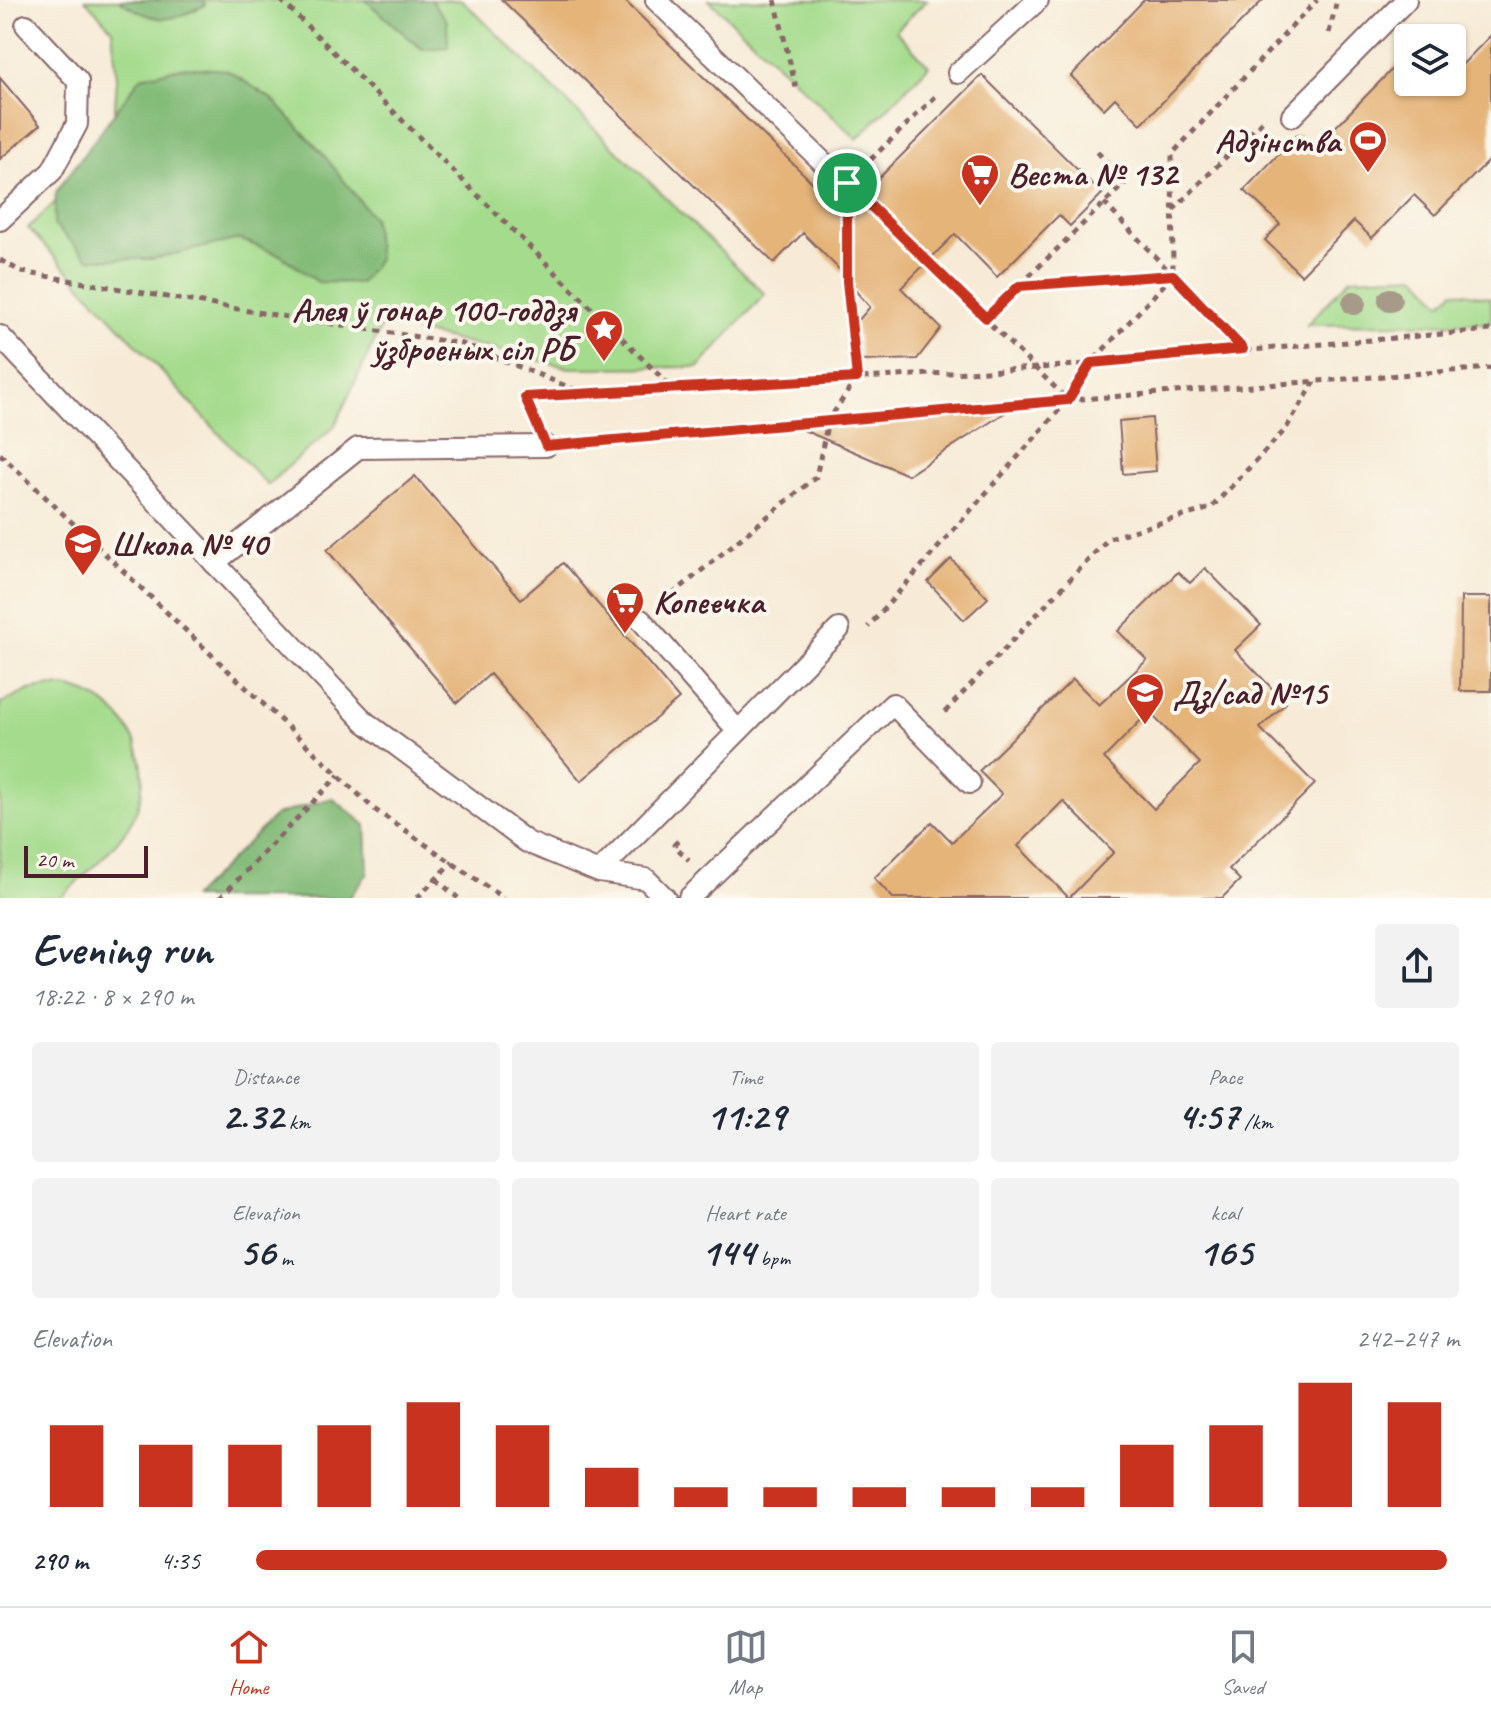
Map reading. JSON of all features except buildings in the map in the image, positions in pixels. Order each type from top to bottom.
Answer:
[{"type":"lane","points":[[656,0],[839,177]]},
{"type":"lane","points":[[958,73],[1038,0]]},
{"type":"lane","points":[[1292,116],[1406,0]]},
{"type":"lane","points":[[0,220],[52,171],[77,124],[78,81],[26,25]]},
{"type":"lane","points":[[0,336],[365,722],[527,842],[599,872],[646,879],[665,898]]},
{"type":"lane","points":[[214,563],[358,448],[546,446]]},
{"type":"lane","points":[[641,620],[738,731]]},
{"type":"lane","points":[[599,872],[839,629]]},
{"type":"lane","points":[[689,898],[893,704],[970,783]]},
{"type":"path","points":[[281,0],[673,388]]},
{"type":"path","points":[[775,0],[811,150]]},
{"type":"path","points":[[1068,400],[1091,363],[1173,275],[1172,154],[1317,0]]},
{"type":"path","points":[[839,177],[958,73]]},
{"type":"path","points":[[986,318],[1124,184],[1096,150]]},
{"type":"path","points":[[839,177],[1038,368]]},
{"type":"path","points":[[641,620],[816,477],[828,421],[857,378],[839,177]]},
{"type":"path","points":[[1104,203],[1243,349]]},
{"type":"path","points":[[0,260],[22,272],[463,344],[586,394]]},
{"type":"path","points":[[1019,286],[1173,275]]},
{"type":"path","points":[[1491,330],[1038,368],[525,397],[546,446],[1068,400],[1491,368]]},
{"type":"path","points":[[923,735],[1109,538],[1211,508],[1285,430],[1316,381]]},
{"type":"path","points":[[0,454],[374,809],[503,898]]},
{"type":"path","points":[[220,898],[339,775]]},
{"type":"path","points":[[417,898],[453,862]]},
{"type":"path","points":[[436,879],[458,898]]},
{"type":"green space","points":[[85,0],[462,0],[765,294],[699,367],[570,368],[383,323],[334,427],[267,485],[28,228],[112,148],[117,79],[112,29]]},
{"type":"green space","points":[[119,0],[204,0],[205,5],[181,15],[161,18],[151,17]]},
{"type":"green space","points":[[365,0],[431,0],[447,21],[448,47],[422,49]]},
{"type":"green space","points":[[709,0],[927,0],[896,31],[929,66],[857,139]]},
{"type":"green space","points":[[184,67],[227,70],[272,99],[323,154],[373,218],[378,260],[360,283],[318,282],[280,255],[239,239],[153,259],[89,259],[54,225],[56,192],[141,77]]},
{"type":"green space","points":[[1416,275],[1441,303],[1454,291],[1491,298],[1491,323],[1307,325],[1350,278]]},
{"type":"green space","points":[[53,686],[74,689],[96,698],[113,710],[126,725],[141,761],[143,781],[140,801],[118,841],[60,898],[0,898],[0,704],[29,690]]},
{"type":"green space","points":[[332,798],[366,825],[368,873],[349,898],[192,898],[276,815]]},
{"type":"place","name":"Адзінства","points":[[1368,174]]},
{"type":"place","name":"Веста № 132","points":[[980,207]]},
{"type":"place","name":"Алея ў гонар 100-годдзя ўзброеных сіл РБ","points":[[604,363]]},
{"type":"place","name":"Школа № 40","points":[[83,577]]},
{"type":"place","name":"Копеечка","points":[[625,635]]},
{"type":"place","name":"Дз/сад №15","points":[[1145,726]]},
{"type":"route","points":[[847,183],[986,318],[1019,286],[1173,275],[1243,349],[1091,363],[1068,400],[546,446],[525,397],[857,378],[847,281],[847,183]]}]
